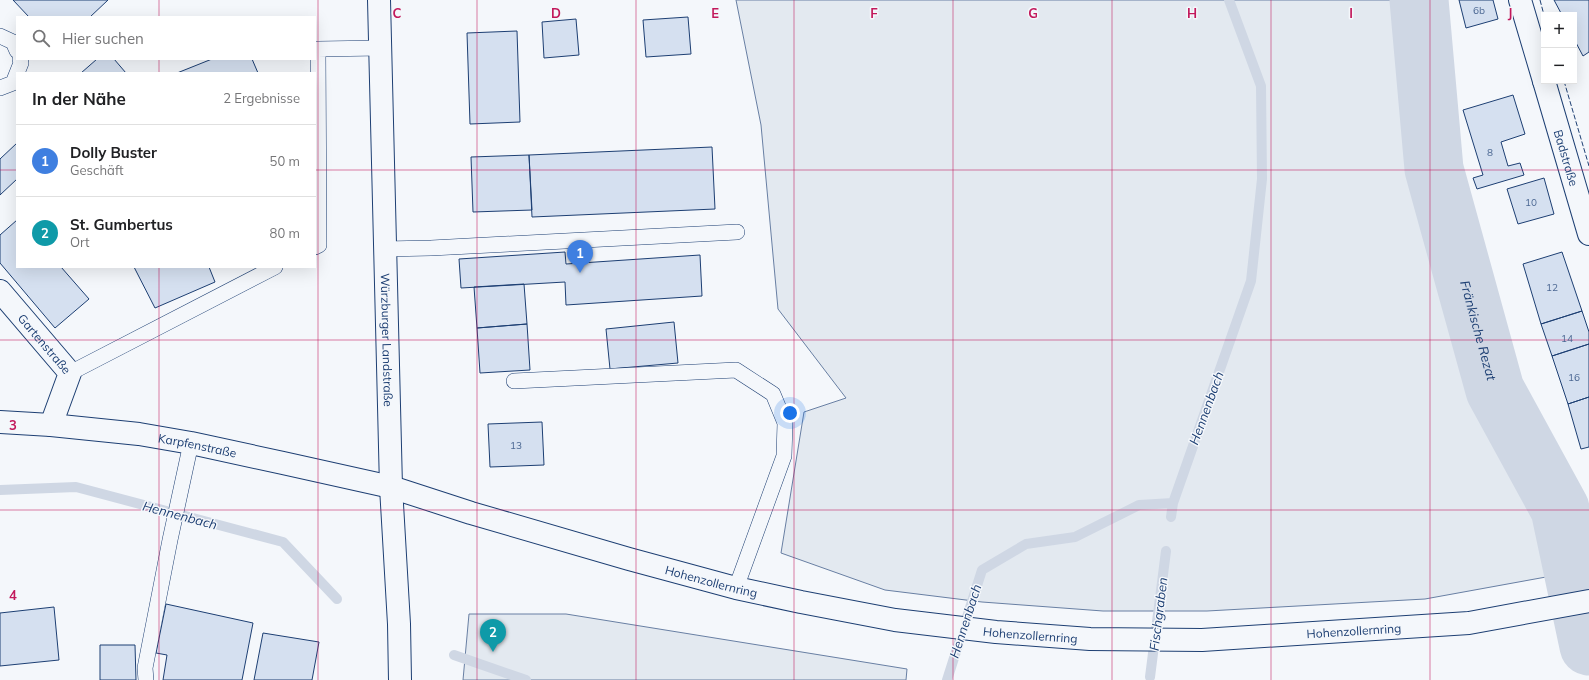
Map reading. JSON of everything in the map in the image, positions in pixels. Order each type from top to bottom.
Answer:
[{"type":"main road","name":"Würzburger Landstraße","points":[[379,0],[391,487],[399,624],[400,680]]},
{"type":"main road","name":"Badstraße","points":[[1520,0],[1541,71]]},
{"type":"main road","name":"Badstraße","points":[[1545,84],[1589,234]]},
{"type":"main road","name":"Gartenstraße","points":[[0,291],[70,373],[51,425]]},
{"type":"main road","name":"Karpfenstraße","points":[[0,422],[51,425],[139,434],[191,443],[391,487]]},
{"type":"main road","name":"Hohenzollernring","points":[[391,487],[471,513],[629,559],[736,588],[895,620],[996,632],[1090,639],[1202,640],[1469,623],[1589,601]]},
{"type":"lane","points":[[0,36],[13,42],[16,49]]},
{"type":"lane","points":[[316,246],[319,245],[318,49],[380,48]]},
{"type":"lane","points":[[17,72],[21,63],[20,60]]},
{"type":"lane","points":[[0,88],[13,83],[16,76]]},
{"type":"lane","points":[[385,249],[431,248],[737,232]]},
{"type":"lane","points":[[70,373],[273,268]]},
{"type":"lane","points":[[514,381],[736,370],[773,394],[785,423],[784,456],[736,588]]},
{"type":"lane","points":[[146,680],[145,668],[191,443]]},
{"type":"shaded area","points":[[736,0],[1396,0],[1418,196],[1440,285],[1483,411],[1535,515],[1546,577],[1425,599],[1207,611],[1103,611],[982,602],[885,590],[781,553],[804,412],[846,398],[778,309],[761,125]]},
{"type":"shaded area","points":[[469,614],[566,614],[907,669],[906,680],[463,680]]},
{"type":"building","points":[[13,0],[108,0],[91,16],[28,16]]},
{"type":"building","points":[[1459,0],[1493,0],[1498,19],[1466,28]]},
{"type":"building","points":[[1554,0],[1589,0],[1589,52],[1583,56],[1577,45],[1577,12],[1560,12]]},
{"type":"building","points":[[688,17],[691,54],[646,57],[643,20]]},
{"type":"building","points":[[576,19],[579,55],[544,58],[542,22]]},
{"type":"building","points":[[517,31],[520,122],[470,124],[467,33]]},
{"type":"building","points":[[96,60],[115,60],[125,72],[82,72]]},
{"type":"building","points":[[210,60],[252,60],[258,72],[180,72]]},
{"type":"building","points":[[1513,95],[1525,134],[1501,142],[1508,166],[1520,163],[1524,175],[1477,189],[1473,178],[1483,175],[1463,110]]},
{"type":"building","points":[[16,144],[16,180],[0,195],[0,159]]},
{"type":"building","points":[[712,147],[715,209],[532,217],[529,155]]},
{"type":"building","points":[[529,155],[532,210],[473,212],[471,157]]},
{"type":"building","points":[[1544,178],[1554,214],[1518,224],[1507,189]]},
{"type":"building","points":[[16,221],[16,268],[62,268],[89,299],[55,328],[0,263],[0,235]]},
{"type":"building","points":[[565,252],[566,264],[700,255],[702,296],[566,305],[565,282],[461,288],[459,259]]},
{"type":"building","points":[[1562,252],[1582,311],[1541,324],[1523,264]]},
{"type":"building","points":[[135,268],[209,268],[215,282],[155,308]]},
{"type":"building","points":[[524,284],[527,324],[477,328],[474,287]]},
{"type":"building","points":[[1582,311],[1589,332],[1589,344],[1552,356],[1541,324]]},
{"type":"building","points":[[674,322],[678,363],[610,369],[606,329]]},
{"type":"building","points":[[527,324],[530,370],[480,373],[477,328]]},
{"type":"building","points":[[1589,344],[1589,397],[1568,404],[1552,356]]},
{"type":"building","points":[[1589,397],[1589,447],[1581,449],[1568,404]]},
{"type":"building","points":[[542,422],[544,465],[490,467],[488,424]]},
{"type":"building","points":[[166,604],[253,623],[242,680],[163,680],[167,655],[156,653]]},
{"type":"building","points":[[54,607],[59,660],[0,666],[0,613]]},
{"type":"building","points":[[263,633],[319,642],[312,680],[254,680]]},
{"type":"building","points":[[100,645],[135,645],[136,680],[100,680]]},
{"type":"waterway","name":"Hennenbach","points":[[947,680],[982,570],[1026,544],[1075,537],[1139,505],[1173,503],[1251,281],[1262,179],[1261,86],[1229,0]]},
{"type":"waterway","name":"Fränkische Rezat","points":[[1419,0],[1434,169],[1495,390],[1560,509],[1589,646]]},
{"type":"waterway","name":"Hennenbach","points":[[0,490],[76,487],[283,542],[337,599]]},
{"type":"waterway","name":"Fischgraben","points":[[1171,517],[1173,503]]},
{"type":"waterway","name":"Fischgraben","points":[[1150,677],[1166,551]]},
{"type":"waterway","name":"Hennenbach","points":[[454,655],[526,680]]},
{"type":"fence","points":[[1540,0],[1543,12]]},
{"type":"fence","points":[[1565,84],[1589,166]]},
{"type":"place","name":"Dolly Buster","points":[[580,273]]},
{"type":"place","name":"St. Gumbertus","points":[[493,652]]}]
